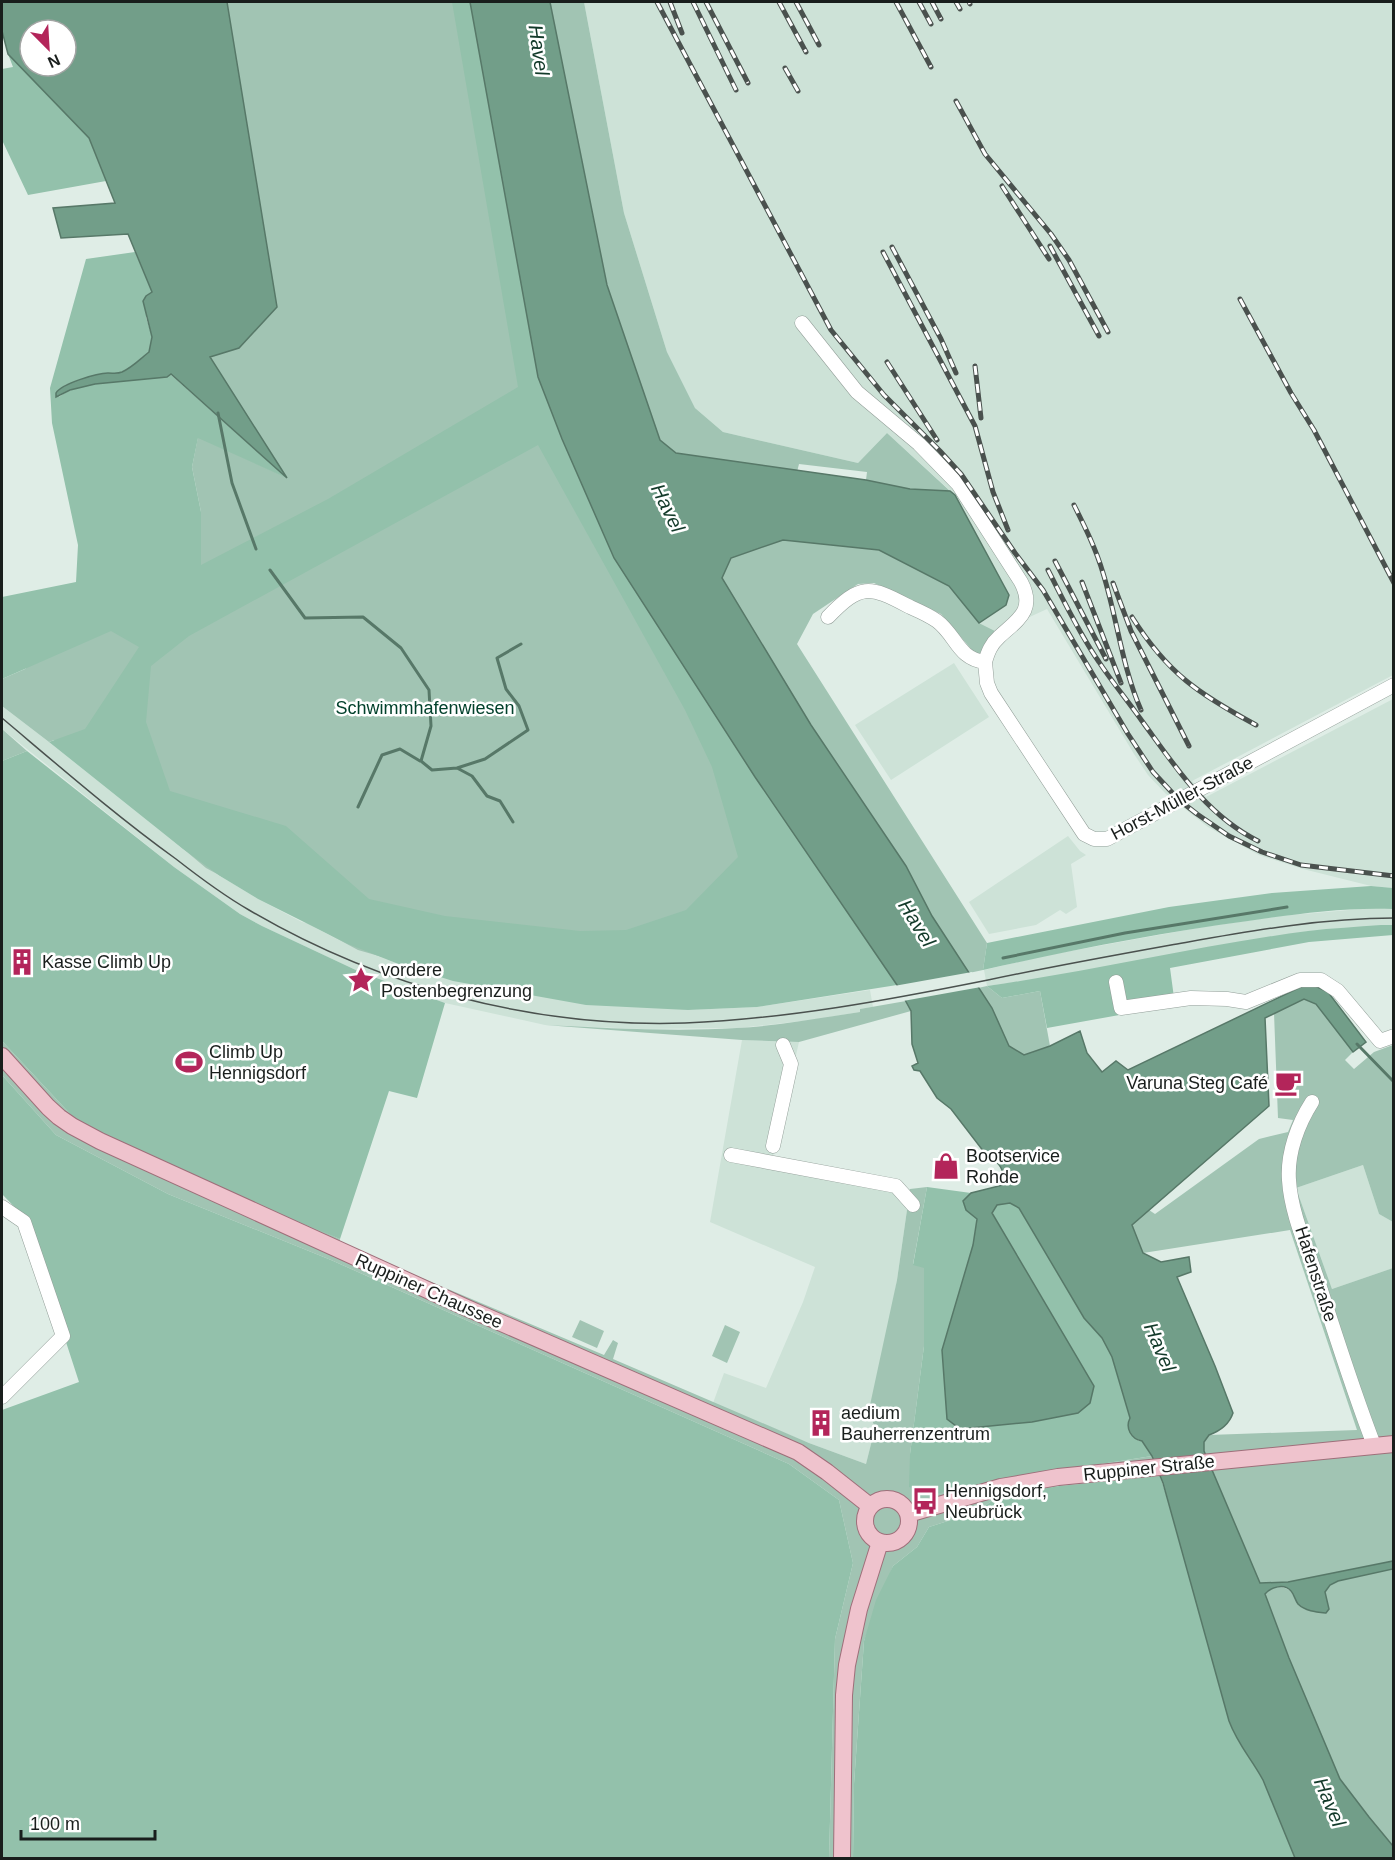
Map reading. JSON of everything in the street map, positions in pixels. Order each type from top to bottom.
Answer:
[{"type":"main road","name":"Ruppiner Chaussee","points":[[2,1056],[59,1117],[100,1141],[467,1308],[798,1452],[870,1506]]},
{"type":"main road","name":"Ruppiner Straße","points":[[908,1514],[1012,1485],[1058,1477],[1394,1444]]},
{"type":"main road","points":[[881,1499],[893,1499],[902,1505],[908,1514],[907,1530],[903,1537],[896,1541],[888,1543],[873,1539],[865,1527],[864,1519],[870,1506],[881,1499]]},
{"type":"main road","points":[[842,1858],[846,1665],[859,1609],[880,1542]]},
{"type":"street","points":[[802,323],[857,392],[919,444],[958,484],[1021,582],[1026,599],[1022,616],[989,649],[985,662],[967,657],[938,621],[884,593],[873,590],[862,591],[839,606],[828,617]]},
{"type":"street","name":"Horst-Müller-Straße","points":[[985,662],[987,683],[991,693],[1084,834],[1094,839],[1107,839],[1394,685]]},
{"type":"street","points":[[1116,982],[1121,1008],[1191,998],[1246,1002],[1300,980],[1321,980],[1338,991],[1387,1038]]},
{"type":"street","points":[[773,1146],[791,1064],[783,1045]]},
{"type":"street","name":"Hafenstraße","points":[[1312,1102],[1305,1112],[1291,1152],[1288,1178],[1291,1195],[1374,1445]]},
{"type":"street","points":[[731,1155],[896,1186],[913,1205]]},
{"type":"street","points":[[2,1207],[24,1222],[63,1336],[2,1396]]},
{"type":"shaded area","points":[[452,2],[470,2],[538,377],[562,439],[614,558],[755,777],[897,985],[757,1007],[688,1010],[586,1005],[453,981],[396,963],[348,944],[258,899],[220,876],[49,742],[85,729],[139,647],[111,631],[2,679],[2,597],[76,582],[78,545],[52,423],[50,388],[86,259],[135,252],[152,292],[146,296],[146,317],[152,337],[149,352],[138,363],[120,373],[107,373],[65,385],[59,397],[69,391],[95,384],[167,377],[170,374],[287,478],[198,438],[192,467],[201,512],[201,565],[328,499],[518,387]],"holes":[[[538,445],[685,710],[712,767],[738,857],[686,910],[626,930],[580,931],[445,916],[369,899],[286,826],[170,791],[146,722],[151,666],[189,636]]]},
{"type":"shaded area","points":[[584,2],[1393,2],[1393,675],[1192,781],[1206,797],[1393,699],[1393,888],[1371,886],[1259,855],[1208,827],[1166,794],[1148,775],[1134,754],[1047,609],[997,632],[979,623],[1005,605],[955,495],[887,433],[858,463],[723,432],[695,408],[667,352],[624,213]]},
{"type":"shaded area","points":[[8,54],[18,64],[18,78],[31,78],[89,138],[106,181],[28,195],[2,140],[2,69],[13,67]]},
{"type":"shaded area","points":[[954,663],[989,717],[891,780],[855,725]]},
{"type":"shaded area","points":[[2,706],[220,876],[302,922],[688,1010],[757,1007],[870,990],[873,1007],[860,1009],[860,1012],[812,1020],[738,1028],[642,1029],[545,1025],[445,1003],[360,972],[240,914],[174,867],[2,729]]},
{"type":"shaded area","points":[[27,751],[174,867],[240,914],[360,972],[445,1003],[417,1098],[389,1091],[340,1239],[169,1168],[74,1118],[2,1041],[2,761]]},
{"type":"shaded area","points":[[1068,836],[1086,855],[1071,864],[1077,907],[1066,914],[1060,910],[1036,925],[989,934],[969,902]]},
{"type":"shaded area","points":[[1371,886],[1393,888],[1393,909],[1320,912],[1215,926],[1115,942],[983,970],[987,943],[1169,907],[1272,893]]},
{"type":"shaded area","points":[[1372,908],[1393,909],[1393,925],[1310,931],[1046,978],[987,986],[984,970],[1043,956],[1203,927],[1280,916]]},
{"type":"shaded area","points":[[1393,925],[1393,935],[1309,942],[1170,968],[1175,1005],[1047,1028],[1040,991],[1002,998],[987,986],[1268,937]]},
{"type":"shaded area","points":[[742,1040],[799,1042],[772,1160],[910,1189],[897,1280],[872,1420],[875,1428],[866,1464],[713,1403],[724,1373],[766,1388],[803,1302],[815,1267],[710,1222]]},
{"type":"shaded area","points":[[2,1075],[56,1135],[168,1194],[331,1260],[789,1464],[839,1500],[853,1563],[835,1639],[829,1858],[2,1858],[2,1410],[79,1382],[26,1219],[2,1194]]},
{"type":"shaded area","points":[[1363,1165],[1379,1214],[1393,1222],[1393,1268],[1332,1289],[1296,1188]]},
{"type":"shaded area","points":[[927,1187],[971,1193],[963,1201],[966,1210],[977,1219],[973,1245],[960,1429],[1032,1422],[1078,1413],[1094,1386],[992,1213],[997,1205],[1010,1203],[1019,1208],[1084,1318],[1102,1338],[1112,1357],[1130,1418],[1128,1424],[1131,1435],[1142,1441],[1152,1456],[998,1480],[935,1494],[909,1487],[910,1454],[924,1346],[924,1268],[913,1265]]},
{"type":"shaded area","points":[[1160,1476],[1176,1526],[1229,1721],[1263,1780],[1295,1858],[853,1858],[854,1784],[864,1641],[876,1600],[893,1566],[917,1547],[929,1527],[979,1511],[1002,1496],[1059,1486]]},
{"type":"green space","name":"Schwimmhafenwiesen","points":[[189,2],[477,2],[485,51],[884,974],[455,978],[358,950],[206,868],[54,740],[49,742],[2,706],[2,679],[25,669],[201,512],[192,467],[198,437],[286,477],[210,357]]},
{"type":"green space","points":[[550,2],[584,2],[624,213],[667,352],[695,408],[723,432],[858,463],[887,433],[950,491],[910,489],[866,480],[867,472],[799,464],[797,472],[676,453],[660,440],[607,285]]},
{"type":"green space","points":[[783,540],[879,550],[949,586],[979,623],[997,632],[978,657],[941,614],[874,583],[858,584],[813,614],[797,644],[987,943],[983,970],[969,973],[932,916],[906,866],[811,725],[722,578],[731,558]]},
{"type":"green space","points":[[2,729],[27,751],[2,761]]},
{"type":"green space","points":[[987,986],[1002,998],[1040,991],[1050,1046],[1024,1055],[1009,1047],[992,1008],[978,988]]},
{"type":"green space","points":[[1303,999],[1316,1004],[1353,1052],[1345,1060],[1354,1069],[1374,1052],[1393,1045],[1393,1222],[1379,1214],[1363,1165],[1296,1188],[1332,1289],[1393,1268],[1393,1561],[1288,1582],[1260,1583],[1204,1451],[1204,1442],[1209,1435],[1357,1430],[1290,1230],[1143,1253],[1132,1225],[1149,1210],[1155,1214],[1259,1139],[1288,1132],[1293,1120],[1278,1118],[1274,1013]]},
{"type":"green space","points":[[906,1001],[911,1011],[799,1042],[742,1040],[545,1025],[665,1030],[752,1027],[860,1012],[860,1009]]},
{"type":"green space","points":[[2,1041],[74,1118],[340,1239],[339,1243],[604,1355],[613,1340],[618,1343],[613,1359],[809,1443],[866,1464],[875,1428],[870,1405],[897,1280],[910,1189],[927,1187],[913,1264],[924,1267],[924,1346],[910,1454],[998,1480],[1152,1456],[1160,1476],[1059,1486],[990,1502],[979,1511],[929,1527],[917,1547],[893,1566],[864,1641],[854,1784],[853,1858],[829,1858],[835,1639],[853,1563],[839,1500],[789,1464],[331,1260],[168,1194],[56,1135],[2,1075]]},
{"type":"green space","points":[[580,1320],[604,1331],[597,1348],[572,1337]]},
{"type":"green space","points":[[725,1325],[740,1332],[727,1363],[712,1356]]},
{"type":"green space","points":[[1393,1569],[1393,1846],[1340,1779],[1289,1658],[1265,1594],[1273,1588],[1283,1587],[1288,1589],[1306,1609],[1314,1611],[1329,1609],[1325,1592],[1330,1585],[1338,1581]]},
{"type":"water","points":[[2,2],[227,2],[277,307],[239,348],[210,357],[287,478],[171,374],[167,377],[95,384],[70,390],[56,397],[59,390],[80,380],[103,373],[122,372],[149,352],[152,337],[143,301],[152,292],[128,234],[61,238],[53,208],[115,203],[89,138],[31,78],[78,78],[78,18],[18,18],[18,64],[8,54],[2,31]]},
{"type":"water","name":"Havel","points":[[470,2],[550,2],[607,285],[660,440],[676,453],[866,480],[910,489],[950,491],[955,495],[1009,595],[1006,605],[979,623],[949,586],[879,550],[783,540],[731,558],[722,578],[811,725],[906,866],[932,916],[992,1008],[1009,1046],[1024,1055],[1050,1046],[1080,1031],[1087,1053],[1102,1072],[1116,1061],[1128,1070],[1309,983],[1328,992],[1366,1042],[1353,1052],[1316,1004],[1304,999],[1265,1018],[1269,1106],[1132,1225],[1143,1253],[1161,1262],[1189,1257],[1191,1272],[1177,1277],[1233,1413],[1224,1427],[1209,1435],[1204,1442],[1204,1451],[1260,1583],[1288,1582],[1393,1561],[1393,1569],[1338,1581],[1330,1585],[1325,1592],[1329,1609],[1326,1613],[1304,1608],[1285,1587],[1271,1589],[1265,1594],[1289,1658],[1340,1779],[1393,1846],[1393,1858],[1295,1858],[1263,1780],[1229,1721],[1163,1483],[1152,1456],[1142,1441],[1130,1432],[1128,1426],[1130,1418],[1112,1357],[1102,1338],[1084,1318],[1019,1208],[1010,1203],[997,1205],[992,1213],[1094,1386],[1090,1403],[1078,1413],[1032,1422],[960,1429],[947,1419],[942,1350],[973,1245],[977,1219],[966,1210],[963,1201],[971,1193],[1003,1185],[1002,1171],[995,1161],[987,1156],[951,1109],[937,1098],[920,1071],[914,1070],[912,1066],[918,1063],[912,1044],[911,1011],[897,985],[755,777],[614,558],[562,439],[538,377]]},
{"type":"pier","points":[[972,972],[981,987],[903,1001],[894,986]]},
{"type":"waterway","points":[[218,413],[232,483],[256,549]]},
{"type":"waterway","points":[[270,570],[305,618],[363,617],[401,648],[429,690],[431,726],[421,761],[432,770],[457,768],[485,759],[528,730],[519,706],[506,689],[497,658],[521,644]]},
{"type":"waterway","points":[[358,807],[382,755],[400,749],[420,761]]},
{"type":"waterway","points":[[457,768],[472,776],[487,796],[500,801],[513,822]]},
{"type":"waterway","points":[[1003,958],[1125,933],[1287,907]]},
{"type":"waterway","points":[[1357,1044],[1394,1082]]},
{"type":"tram line","points":[[2,718],[109,808],[202,879],[239,904],[299,937],[351,961],[404,981],[515,1010],[628,1023],[723,1021],[837,1008],[1254,931],[1338,920],[1394,918]]},
{"type":"railway","points":[[657,2],[831,330],[884,395],[961,474],[1043,590],[1153,772],[1179,800],[1197,814],[1229,836],[1262,852],[1301,865],[1394,876]]},
{"type":"railway","points":[[670,2],[682,33]]},
{"type":"railway","points":[[693,2],[736,90]]},
{"type":"railway","points":[[706,2],[748,83]]},
{"type":"railway","points":[[779,2],[806,52]]},
{"type":"railway","points":[[796,2],[819,45]]},
{"type":"railway","points":[[896,2],[931,67]]},
{"type":"railway","points":[[919,2],[931,24]]},
{"type":"railway","points":[[932,2],[941,19]]},
{"type":"railway","points":[[956,2],[960,9]]},
{"type":"railway","points":[[785,68],[798,91]]},
{"type":"railway","points":[[956,101],[985,154],[1051,234],[1069,260],[1108,332]]},
{"type":"railway","points":[[1002,186],[1049,259]]},
{"type":"railway","points":[[1050,246],[1099,336]]},
{"type":"railway","points":[[892,247],[941,339],[956,373]]},
{"type":"railway","points":[[883,252],[975,426],[993,492],[1008,530]]},
{"type":"railway","points":[[1240,299],[1291,393],[1314,430],[1394,583]]},
{"type":"railway","points":[[887,362],[937,440]]},
{"type":"railway","points":[[975,366],[981,418]]},
{"type":"railway","points":[[1074,505],[1100,564],[1124,660],[1141,710]]},
{"type":"railway","points":[[1055,561],[1106,659]]},
{"type":"railway","points":[[1048,570],[1092,651],[1179,772],[1223,818],[1258,841]]},
{"type":"railway","points":[[1082,582],[1121,683]]},
{"type":"railway","points":[[1113,583],[1131,631],[1189,746]]},
{"type":"railway","points":[[1132,617],[1159,654],[1186,681],[1256,725]]},
{"type":"place","name":"Kasse Climb Up","points":[[22,962]]},
{"type":"place","name":"vordere Postenbegrenzung","points":[[361,980]]},
{"type":"place","name":"Climb Up Hennigsdorf","points":[[189,1062]]},
{"type":"place","name":"Varuna Steg Café","points":[[1288,1083]]},
{"type":"place","name":"Bootservice Rohde","points":[[946,1166]]},
{"type":"place","name":"aedium Bauherrenzentrum","points":[[821,1423]]},
{"type":"place","name":"Hennigsdorf, Neubrück","points":[[925,1501]]}]
